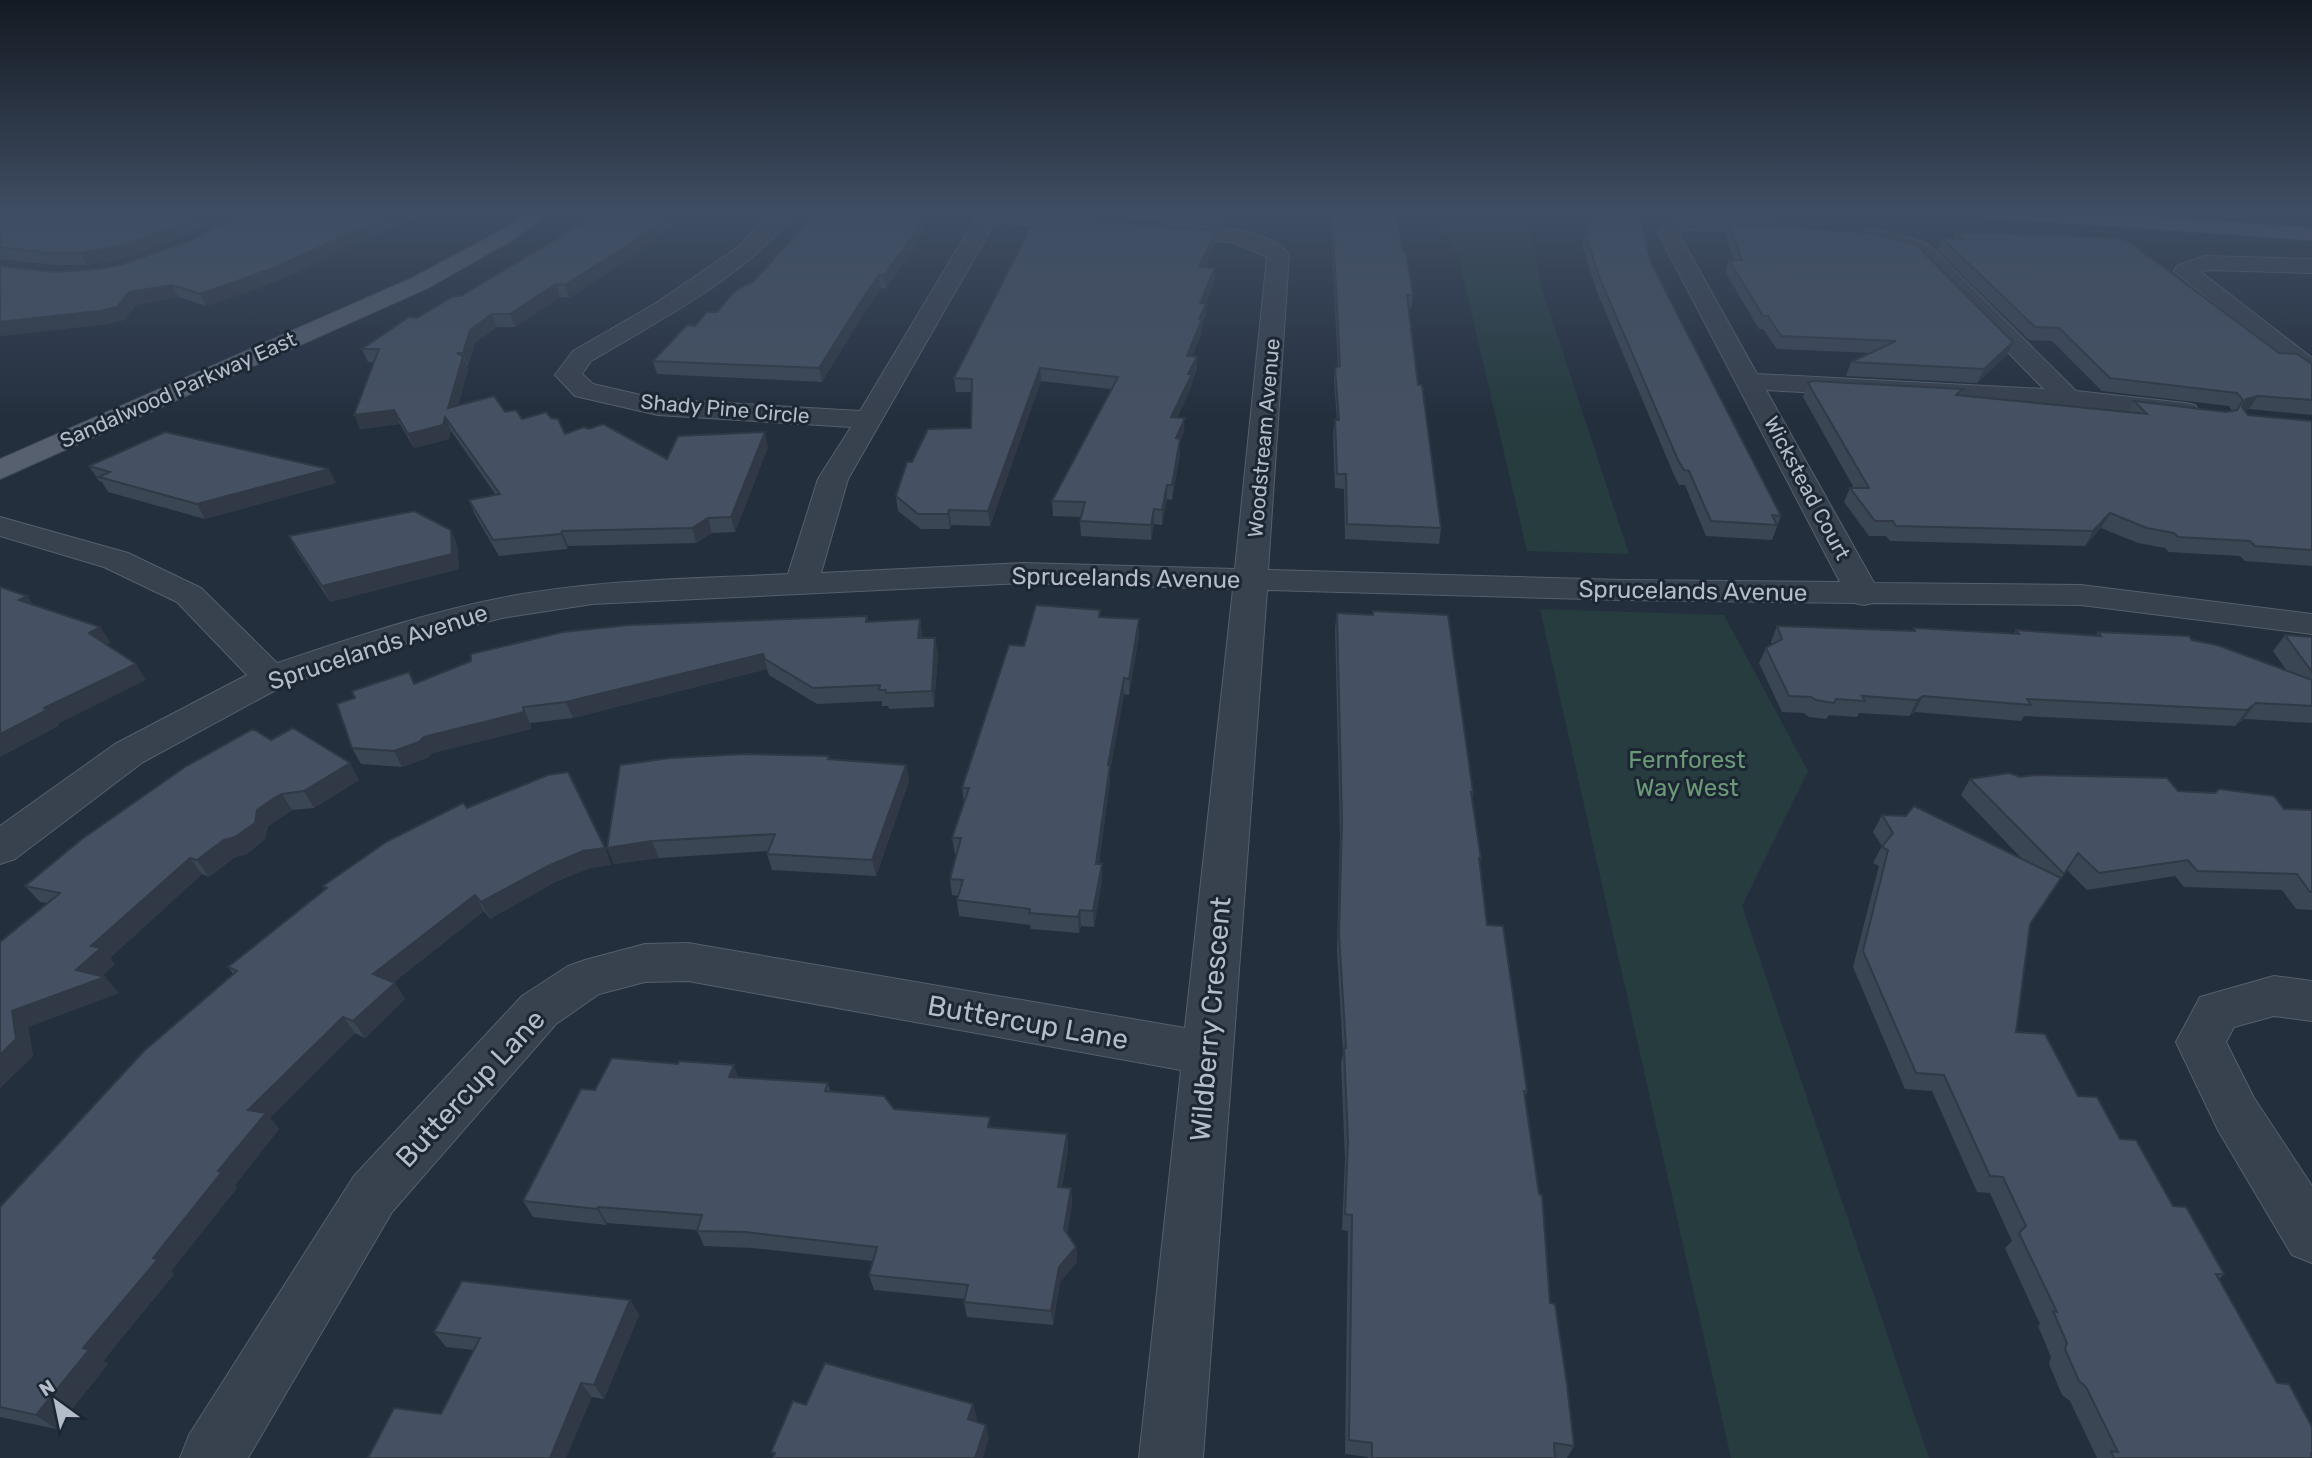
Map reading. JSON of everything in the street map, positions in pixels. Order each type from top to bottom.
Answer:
[{"type":"main road","name":"Sandalwood Parkway East","points":[[0,444],[380,279]]},
{"type":"main road","name":"Sandalwood Parkway East","points":[[0,470],[427,279]]},
{"type":"street","name":"Shady Pine Circle","points":[[706,279],[582,356],[568,374],[584,390],[658,407],[869,420]]},
{"type":"street","points":[[802,582],[833,479],[951,279]]},
{"type":"street","name":"Woodstream Avenue","points":[[1253,580],[1276,279]]},
{"type":"street","name":"Wickstead Court","points":[[1694,279],[1864,595]]},
{"type":"street","points":[[1951,279],[2068,398]]},
{"type":"street","points":[[2195,279],[2312,370]]},
{"type":"street","name":"Wickstead Court","points":[[1750,381],[2068,398],[2204,414]]},
{"type":"street","points":[[0,526],[116,560],[189,594],[270,678]]},
{"type":"street","name":"Sprucelands Avenue","points":[[0,848],[129,753],[270,678],[404,633],[501,608],[592,594],[1024,573],[1864,595],[2081,595],[2312,624]]},
{"type":"street","name":"Wildberry Crescent","points":[[1171,1458],[1206,1053],[1253,580]]},
{"type":"street","name":"Buttercup Lane","points":[[212,1458],[373,1194],[539,1010],[585,979],[645,962],[688,962],[1206,1053]]},
{"type":"street","points":[[2312,1001],[2274,996],[2217,1011],[2201,1042],[2236,1114],[2312,1236]]},
{"type":"green space","points":[[1464,279],[1539,279],[1629,554],[1527,551]]},
{"type":"green space","name":"Fernforest Way West","points":[[1540,609],[1724,615],[1808,771],[1742,906],[1929,1458],[1731,1458]]},
{"type":"building","points":[[0,279],[243,279],[200,294],[172,285],[129,292],[117,307],[99,311],[0,322]]},
{"type":"building","points":[[489,279],[574,279],[565,285],[556,284],[510,314],[492,314],[470,330],[463,353],[457,353],[463,356],[448,408],[494,396],[505,412],[516,410],[522,419],[546,412],[551,418],[558,419],[565,434],[603,424],[667,459],[678,436],[765,432],[731,517],[708,518],[692,528],[562,531],[561,534],[493,540],[469,500],[500,494],[445,417],[443,425],[408,434],[394,410],[354,415],[379,349],[362,349],[409,317],[417,318],[454,296],[461,296]]},
{"type":"building","points":[[756,279],[876,279],[819,368],[653,361],[687,325],[695,326],[707,312],[717,312],[733,293]]},
{"type":"building","points":[[1004,279],[1210,279],[1200,303],[1206,304],[1199,319],[1202,319],[1187,356],[1197,357],[1188,374],[1192,374],[1171,417],[1185,418],[1176,438],[1180,439],[1172,485],[1167,485],[1162,510],[1154,509],[1151,525],[1080,521],[1085,502],[1052,501],[1118,377],[1040,368],[988,511],[949,510],[948,514],[918,514],[896,496],[907,462],[912,462],[928,429],[971,428],[972,379],[954,378]]},
{"type":"building","points":[[1336,279],[1410,279],[1413,295],[1407,295],[1418,385],[1422,385],[1441,528],[1347,524],[1346,474],[1337,474],[1335,420],[1339,420],[1335,368],[1340,366]]},
{"type":"building","points":[[1600,279],[1659,279],[1781,516],[1772,515],[1777,525],[1711,521],[1689,471],[1684,470]]},
{"type":"building","points":[[1741,279],[1950,279],[2013,342],[1984,369],[1851,362],[1896,341],[1781,336],[1768,316],[1763,316]]},
{"type":"building","points":[[1985,279],[2179,279],[2279,353],[2297,354],[2312,364],[2312,400],[2258,396],[2246,399],[2242,407],[2248,415],[2312,421],[2312,550],[2255,546],[2250,541],[2178,537],[2174,533],[2147,528],[2110,513],[2093,531],[1896,526],[1893,521],[1875,521],[1850,488],[1869,488],[1808,383],[1812,381],[1963,389],[1956,395],[2147,414],[2134,401],[2226,412],[2237,410],[2243,400],[2237,393],[2110,378],[2059,328],[2035,327]]},
{"type":"building","points":[[165,432],[329,469],[197,504],[99,477],[110,472],[89,466]]},
{"type":"building","points":[[414,511],[451,530],[452,554],[322,586],[289,536]]},
{"type":"building","points":[[0,587],[27,596],[19,600],[100,627],[89,633],[136,664],[44,708],[47,710],[0,734]]},
{"type":"building","points":[[1036,605],[1100,610],[1099,617],[1139,619],[1129,679],[1124,678],[1108,765],[1096,864],[1102,864],[1093,911],[1080,910],[1078,917],[1029,913],[1030,909],[957,900],[963,880],[950,879],[961,838],[952,838],[969,788],[962,788],[1009,645],[1024,646]]},
{"type":"building","points":[[1373,611],[1448,615],[1473,792],[1487,925],[1503,926],[1527,1091],[1524,1091],[1539,1194],[1542,1195],[1550,1303],[1555,1304],[1567,1385],[1574,1446],[1554,1443],[1555,1458],[1372,1458],[1372,1443],[1349,1440],[1352,1215],[1345,1214],[1348,1142],[1339,934],[1342,820],[1337,613],[1373,615]]},
{"type":"building","points":[[867,616],[866,622],[920,619],[918,638],[935,638],[932,691],[886,693],[886,690],[879,690],[880,685],[813,688],[765,659],[763,654],[566,702],[523,707],[524,712],[424,737],[419,742],[394,751],[352,748],[337,704],[355,698],[352,691],[409,672],[414,684],[471,661],[471,654],[563,632],[629,625]]},
{"type":"building","points":[[1777,626],[1915,631],[1914,628],[2019,634],[2016,630],[2101,636],[2098,632],[2189,636],[2192,640],[2217,645],[2312,680],[2312,706],[2256,703],[2247,710],[2027,699],[2031,705],[1923,696],[1917,700],[1862,696],[1865,701],[1836,699],[1834,703],[1811,697],[1789,696],[1766,648],[1782,639]]},
{"type":"building","points":[[2285,635],[2312,637],[2312,672]]},
{"type":"building","points":[[293,728],[350,763],[304,791],[274,798],[257,810],[255,823],[235,837],[224,840],[197,860],[190,858],[91,946],[101,948],[76,970],[105,977],[12,1011],[16,1039],[0,1055],[0,942],[60,893],[25,886],[82,839],[185,767],[253,729],[271,740]]},
{"type":"building","points":[[745,754],[829,756],[828,759],[906,765],[872,860],[767,854],[775,834],[652,841],[607,848],[620,765],[670,758]]},
{"type":"building","points":[[568,772],[605,848],[583,851],[548,866],[481,902],[475,895],[373,974],[395,983],[353,1021],[343,1017],[248,1110],[266,1113],[218,1171],[222,1172],[153,1258],[158,1259],[83,1348],[89,1350],[36,1415],[0,1407],[0,1207],[144,1051],[237,971],[228,967],[327,888],[323,886],[386,842],[463,803],[467,808],[548,775]]},
{"type":"building","points":[[2009,773],[2020,777],[2035,775],[2167,778],[2178,791],[2215,793],[2219,789],[2274,796],[2284,809],[2312,810],[2312,892],[2297,874],[2197,871],[2188,860],[2099,873],[2078,853],[2064,874],[1970,779]]},
{"type":"building","points":[[1914,806],[2061,878],[2030,924],[2016,1032],[2045,1034],[2078,1096],[2097,1097],[2120,1139],[2136,1140],[2173,1206],[2186,1207],[2224,1274],[2216,1274],[2277,1383],[2289,1384],[2312,1427],[2312,1458],[2114,1458],[2111,1451],[2118,1452],[2086,1387],[2079,1381],[2065,1349],[2067,1343],[2053,1311],[2057,1312],[2019,1233],[2026,1226],[2003,1177],[1990,1176],[1944,1075],[1916,1073],[1863,951],[1888,850],[1882,847],[1893,833],[1882,815],[1906,816]]},
{"type":"building","points":[[612,1058],[678,1064],[679,1061],[734,1065],[729,1077],[828,1083],[825,1091],[884,1096],[894,1109],[990,1117],[988,1127],[1067,1134],[1058,1187],[1071,1188],[1064,1229],[1076,1247],[1059,1267],[1051,1311],[964,1302],[968,1285],[869,1275],[877,1247],[745,1232],[697,1231],[702,1215],[597,1209],[523,1201],[581,1089],[595,1090]]},
{"type":"building","points":[[462,1281],[630,1300],[594,1385],[581,1383],[550,1458],[368,1458],[394,1408],[441,1414],[480,1338],[434,1332]]},
{"type":"building","points":[[825,1363],[973,1404],[968,1419],[986,1425],[975,1458],[773,1458],[775,1453],[771,1452],[793,1401],[806,1405]]}]
